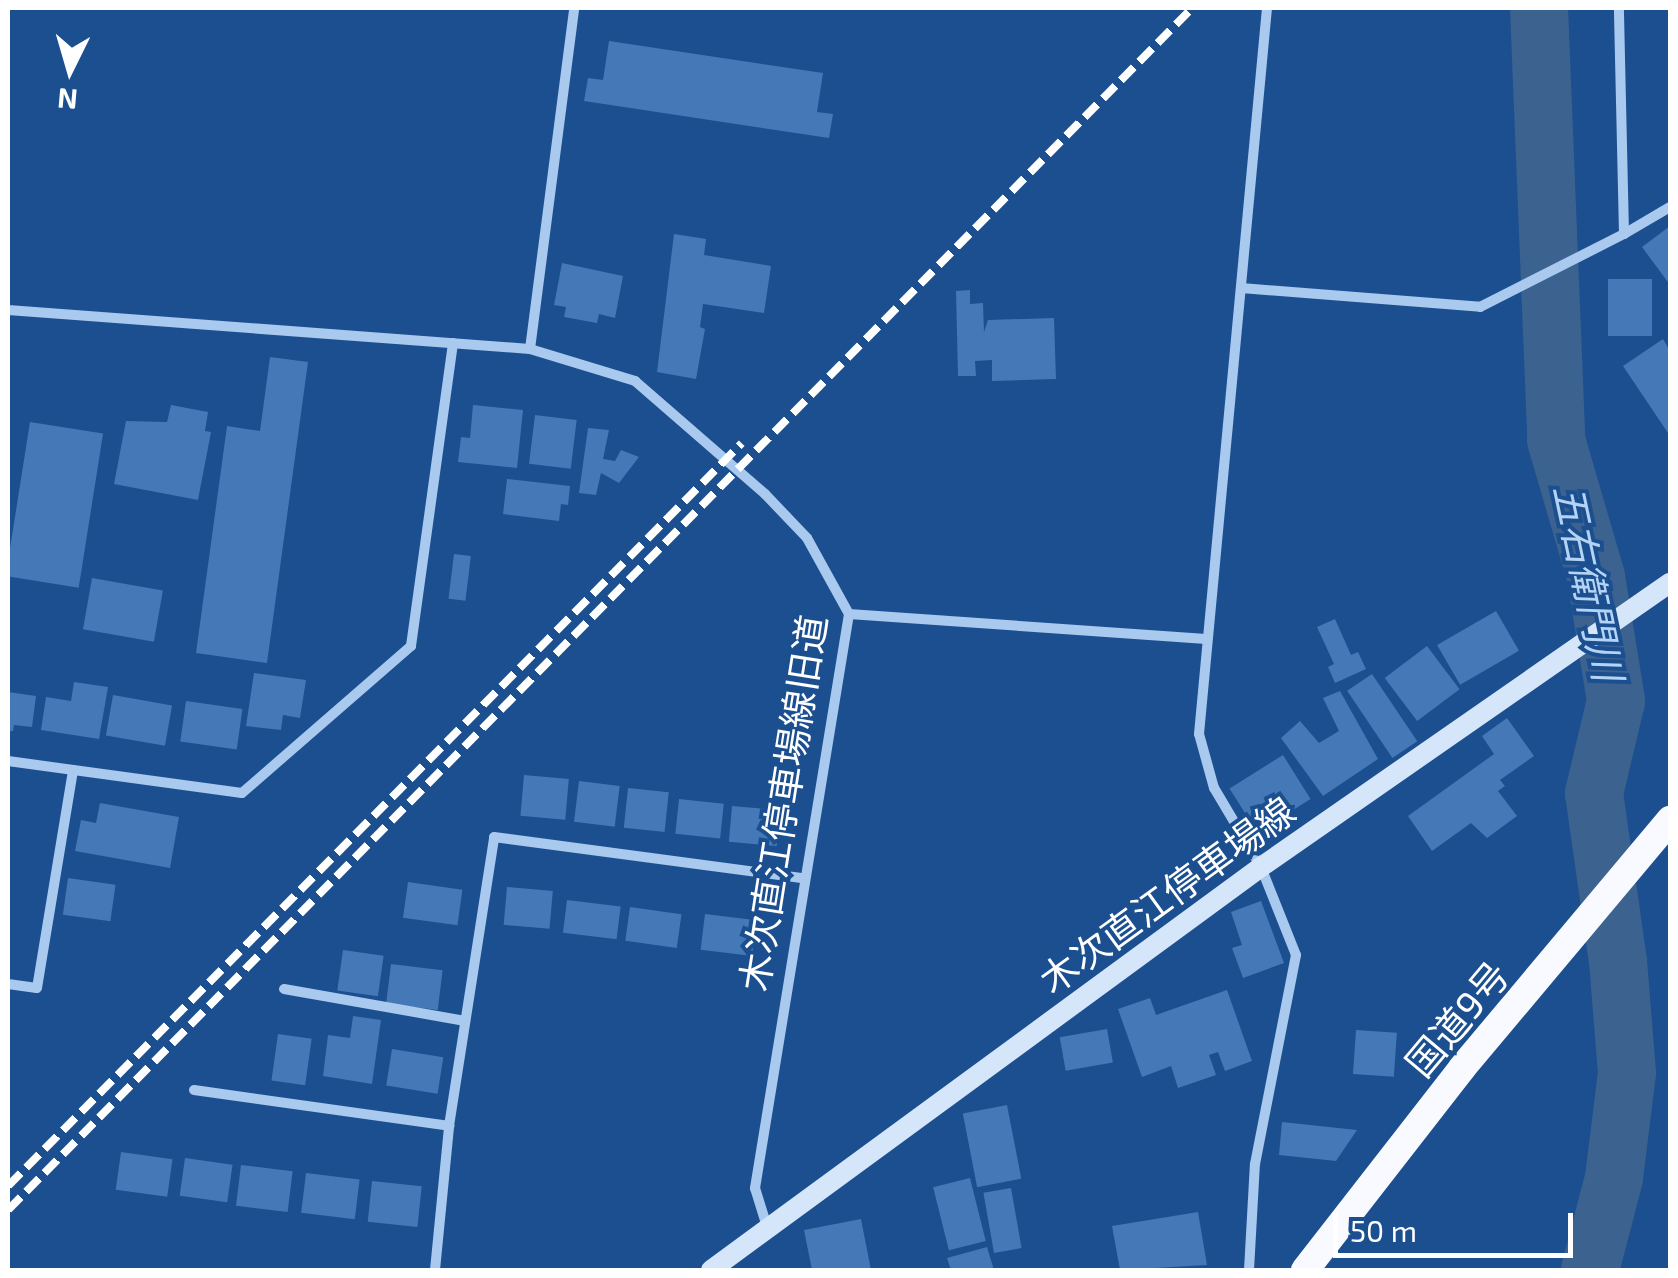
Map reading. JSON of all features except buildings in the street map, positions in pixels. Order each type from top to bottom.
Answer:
[{"type":"highway","name":"国道9号","points":[[1306,1270],[1462,1068],[1563,954],[1670,820]]},
{"type":"main road","name":"木次直江停車場線","points":[[711,1270],[1261,867],[1576,652],[1670,583]]},
{"type":"street","points":[[530,349],[574,8]]},
{"type":"street","points":[[1249,1270],[1256,1164],[1296,955],[1261,867],[1214,788],[1200,734],[1267,8]]},
{"type":"street","points":[[1619,8],[1624,234]]},
{"type":"street","points":[[1240,288],[1480,306],[1670,207]]},
{"type":"street","name":"木次直江停車場線旧道","points":[[8,310],[530,349],[635,381],[765,494],[807,538],[849,614],[755,1188],[768,1230]]},
{"type":"street","points":[[8,761],[242,793],[412,646],[453,343]]},
{"type":"street","points":[[849,614],[1206,640]]},
{"type":"street","points":[[8,984],[37,988],[74,770]]},
{"type":"street","points":[[435,1270],[449,1126],[494,837],[804,878]]},
{"type":"street","points":[[284,989],[466,1021]]},
{"type":"street","points":[[194,1090],[449,1126]]},
{"type":"waterway","name":"五右衛門川","points":[[1539,8],[1556,440],[1596,577],[1616,701],[1594,793],[1618,961],[1627,1073],[1614,1178],[1590,1270]]},
{"type":"railway","points":[[8,1210],[1192,8]]},
{"type":"railway","points":[[8,1186],[742,443]]}]
